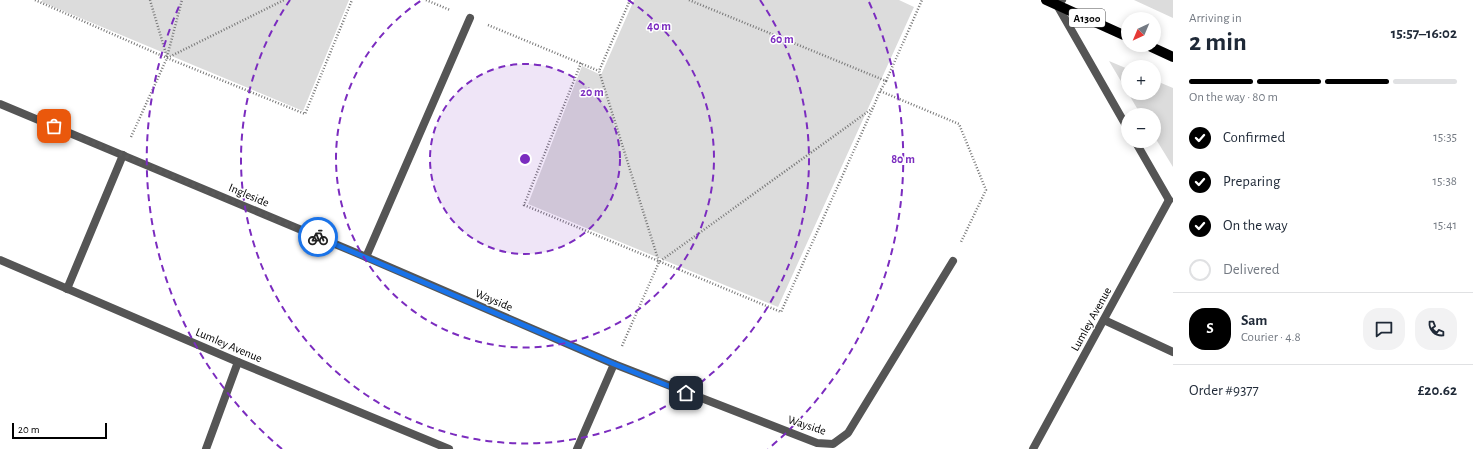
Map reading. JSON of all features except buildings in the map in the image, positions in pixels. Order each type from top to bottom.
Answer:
[{"type":"main road","name":"A1300","points":[[1046,0],[1059,3],[1121,34]]},
{"type":"main road","points":[[1161,51],[1173,57]]},
{"type":"street","points":[[1059,3],[1121,116]]},
{"type":"street","points":[[366,257],[470,18]]},
{"type":"street","name":"Ingleside","points":[[0,104],[366,257]]},
{"type":"street","points":[[1139,148],[1171,199]]},
{"type":"street","points":[[67,289],[123,155]]},
{"type":"street","name":"Lumley Avenue","points":[[1034,449],[1171,199]]},
{"type":"street","name":"Wayside","points":[[366,257],[614,364],[818,443],[834,444],[848,434],[952,261]]},
{"type":"street","name":"Lumley Avenue","points":[[0,260],[238,362],[449,449]]},
{"type":"street","points":[[1104,320],[1173,352]]},
{"type":"street","points":[[206,449],[238,362]]},
{"type":"street","points":[[577,449],[614,364]]},
{"type":"path","points":[[35,0],[167,58],[305,114],[352,0]]},
{"type":"path","points":[[150,0],[167,58]]},
{"type":"path","points":[[123,155],[167,58],[182,0]]},
{"type":"path","points":[[167,58],[284,0]]},
{"type":"path","points":[[426,0],[599,71]]},
{"type":"path","points":[[630,0],[599,71],[659,262]]},
{"type":"path","points":[[689,0],[886,81]]},
{"type":"path","points":[[580,63],[524,205],[781,312],[922,0]]},
{"type":"path","points":[[880,91],[959,124],[986,190],[952,261]]},
{"type":"path","points":[[614,364],[659,262],[873,108]]},
{"type":"shaded area","points":[[42,0],[349,0],[303,111],[42,2]]},
{"type":"shaded area","points":[[634,0],[899,0],[914,7],[778,307],[528,204],[582,66],[601,75]]},
{"type":"shaded area","points":[[1134,0],[1173,0],[1173,18]]},
{"type":"shaded area","points":[[1109,61],[1121,66],[1121,81]]},
{"type":"shaded area","points":[[1161,83],[1173,88],[1173,167],[1161,147],[1161,108],[1137,108],[1132,100],[1161,100]]},
{"type":"way so far","points":[[54,126],[318,237]]},
{"type":"route","points":[[318,237],[614,364],[686,393]]}]
